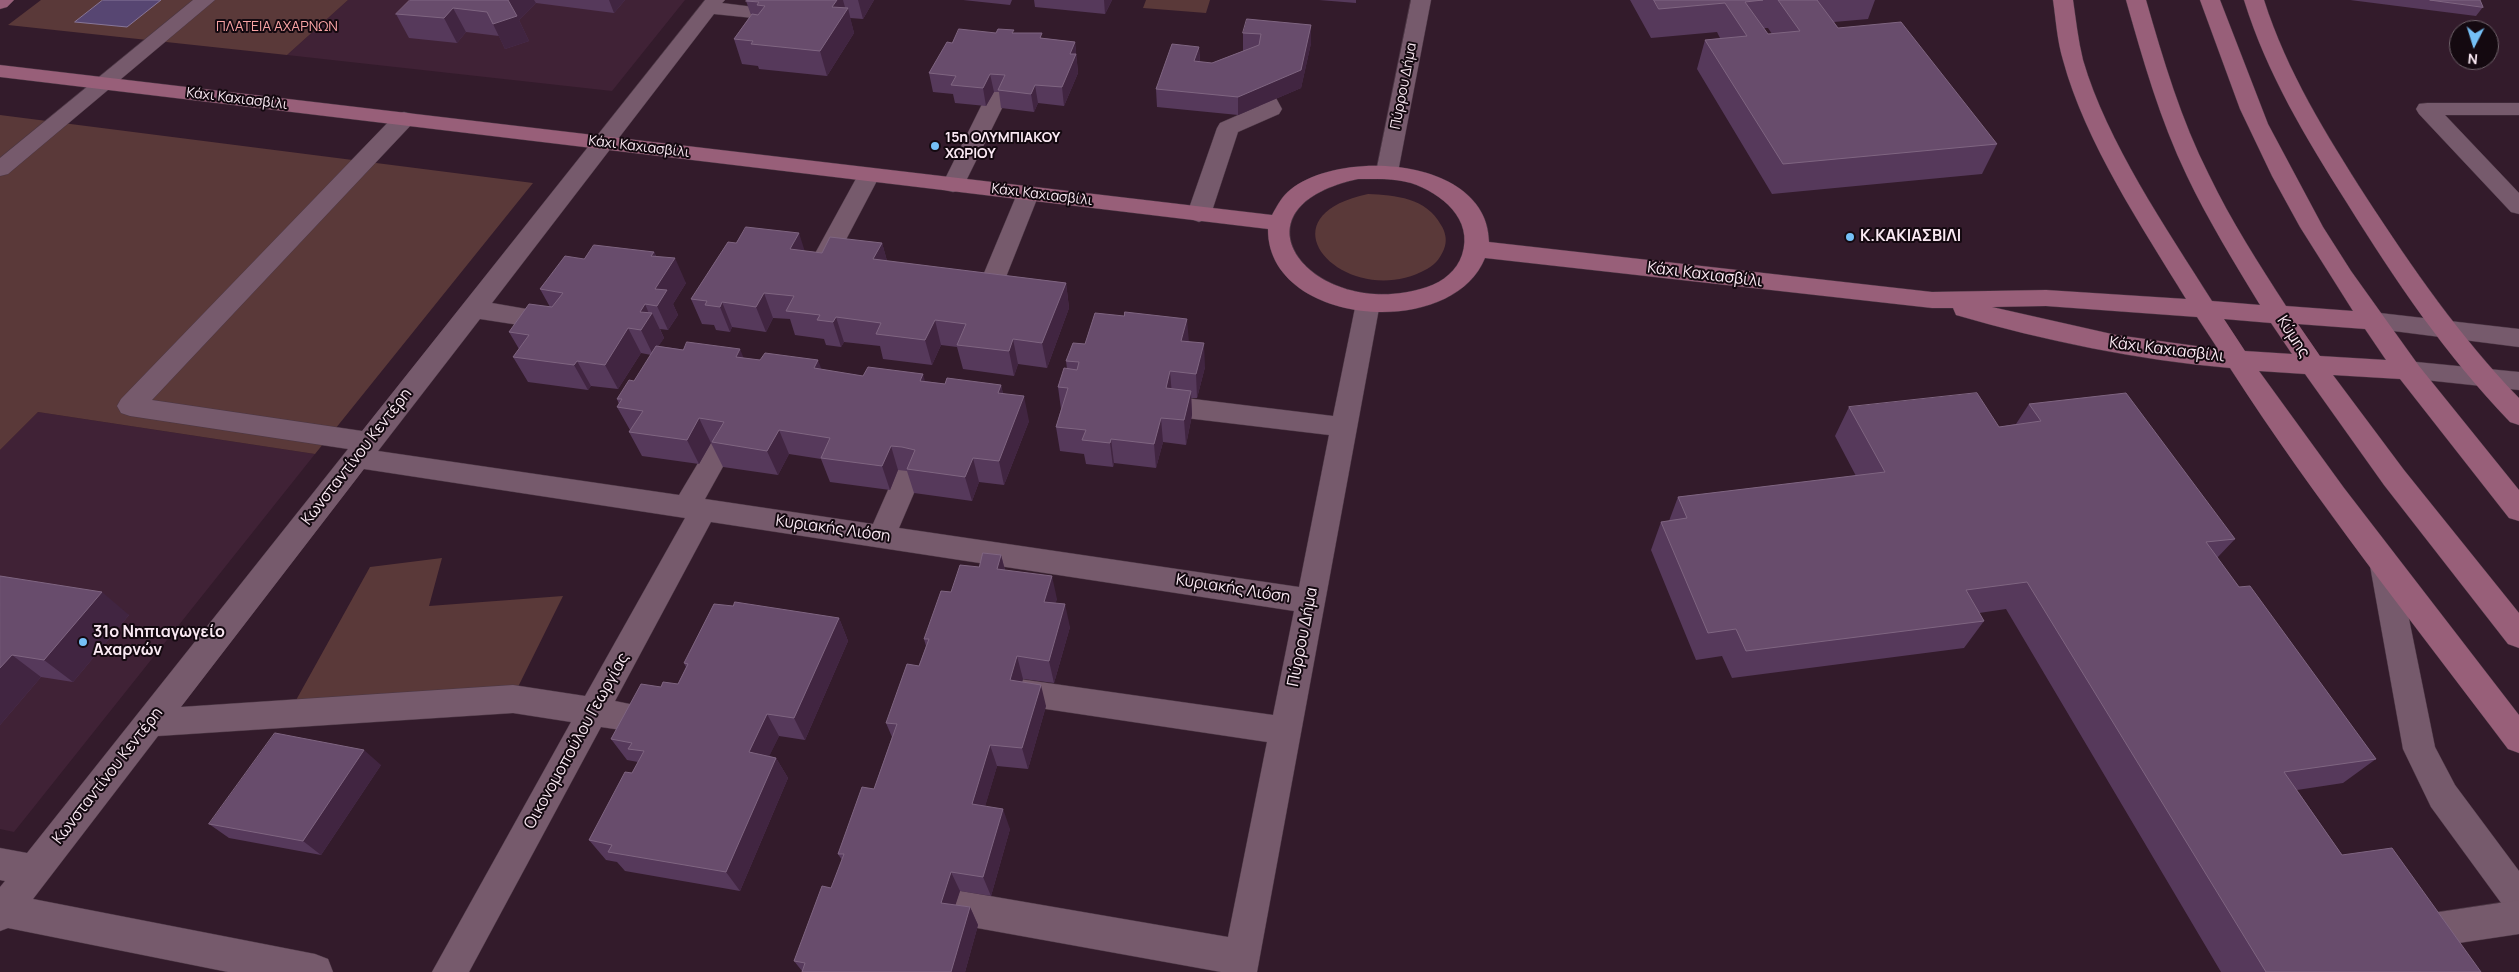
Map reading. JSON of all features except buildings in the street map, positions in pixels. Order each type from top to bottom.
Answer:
[{"type":"street","points":[[0,3],[4,0]]},
{"type":"street","points":[[0,169],[205,0]]},
{"type":"street","name":"Πύρρου Δήμα","points":[[1387,172],[1421,0]]},
{"type":"street","points":[[2064,0],[2068,36],[2082,82],[2112,152],[2202,308],[2236,358],[2383,560],[2519,739]]},
{"type":"street","name":"Κύμης","points":[[2136,0],[2174,120],[2208,197],[2277,313],[2309,363],[2412,502],[2519,635]]},
{"type":"street","points":[[2210,0],[2230,58],[2262,132],[2296,201],[2371,320],[2406,370],[2455,434],[2519,510]]},
{"type":"street","points":[[2254,0],[2263,31],[2307,121],[2443,329],[2483,377],[2519,415]]},
{"type":"street","points":[[712,4],[763,13]]},
{"type":"street","name":"Κωνσταντίνου Κεντέρη","points":[[2,912],[712,4]]},
{"type":"street","name":"Κάχι Καχιασβίλι","points":[[0,71],[1279,223]]},
{"type":"street","points":[[953,185],[999,92]]},
{"type":"street","points":[[1199,214],[1228,128],[1271,108],[1268,103]]},
{"type":"street","points":[[2519,109],[2426,108],[2519,207]]},
{"type":"street","name":"Κυριακής Λιόση","points":[[404,119],[130,406],[362,450],[696,508],[1310,601]]},
{"type":"street","points":[[1358,172],[1387,172],[1418,178],[1444,190],[1465,207],[1476,228],[1478,249],[1466,273],[1441,291],[1407,302],[1368,303],[1328,293],[1297,274],[1281,250],[1279,223],[1288,204],[1314,185],[1330,178],[1358,172]]},
{"type":"street","points":[[815,276],[869,175]]},
{"type":"street","points":[[986,297],[1028,194]]},
{"type":"street","name":"Κάχι Καχιασβίλι","points":[[1478,249],[1932,300],[2046,298],[2371,320]]},
{"type":"street","name":"Κάχι Καχιασβίλι","points":[[1932,300],[2064,335],[2140,348],[2236,358],[2406,370]]},
{"type":"street","name":"Πύρρου Δήμα","points":[[1240,965],[1368,303]]},
{"type":"street","points":[[473,309],[572,324]]},
{"type":"street","points":[[2371,320],[2519,338]]},
{"type":"street","points":[[2406,370],[2519,380]]},
{"type":"street","points":[[1169,406],[1343,427]]},
{"type":"street","name":"Οικονομοπούλου Γεωργίας","points":[[450,972],[594,711],[696,508],[722,445]]},
{"type":"street","points":[[882,536],[909,472]]},
{"type":"street","points":[[2383,560],[2419,748],[2443,796],[2519,899]]},
{"type":"street","points":[[1019,692],[1285,730]]},
{"type":"street","points":[[149,724],[513,699],[648,720]]},
{"type":"street","points":[[0,864],[34,870]]},
{"type":"street","points":[[955,907],[1240,965]]},
{"type":"street","points":[[2,912],[315,972]]},
{"type":"street","points":[[2400,934],[2519,917]]},
{"type":"shaded area","points":[[103,0],[161,0],[127,27],[75,22]]},
{"type":"shaded area","points":[[348,0],[685,0],[612,91],[287,55]]},
{"type":"shaded area","name":"31ο Νηπιαγωγείο Αχαρνών","points":[[38,412],[315,454],[14,832],[0,829],[0,450]]},
{"type":"green space","name":"ΠΛΑΤΕΙΑ ΑΧΑΡΝΩΝ","points":[[41,0],[348,0],[287,55],[8,25]]},
{"type":"green space","points":[[1146,0],[1210,0],[1206,13],[1143,8]]},
{"type":"green space","points":[[0,115],[533,183],[315,454],[38,412],[0,450]]},
{"type":"green space","points":[[1368,194],[1389,195],[1409,200],[1419,204],[1435,216],[1444,230],[1446,241],[1442,253],[1436,262],[1427,269],[1397,279],[1369,279],[1344,271],[1326,257],[1316,240],[1318,222],[1335,206]]},
{"type":"green space","points":[[442,558],[429,606],[563,596],[516,691],[295,702],[370,567]]},
{"type":"place","name":"15η ΟΛΥΜΠΙΑΚΟΥ ΧΩΡΙΟΥ","points":[[935,146]]},
{"type":"place","name":"Κ.ΚΑΚΙΑΣΒΙΛΙ","points":[[1850,237]]},
{"type":"place","name":"31ο Νηπιαγωγείο Αχαρνών","points":[[83,642]]}]
